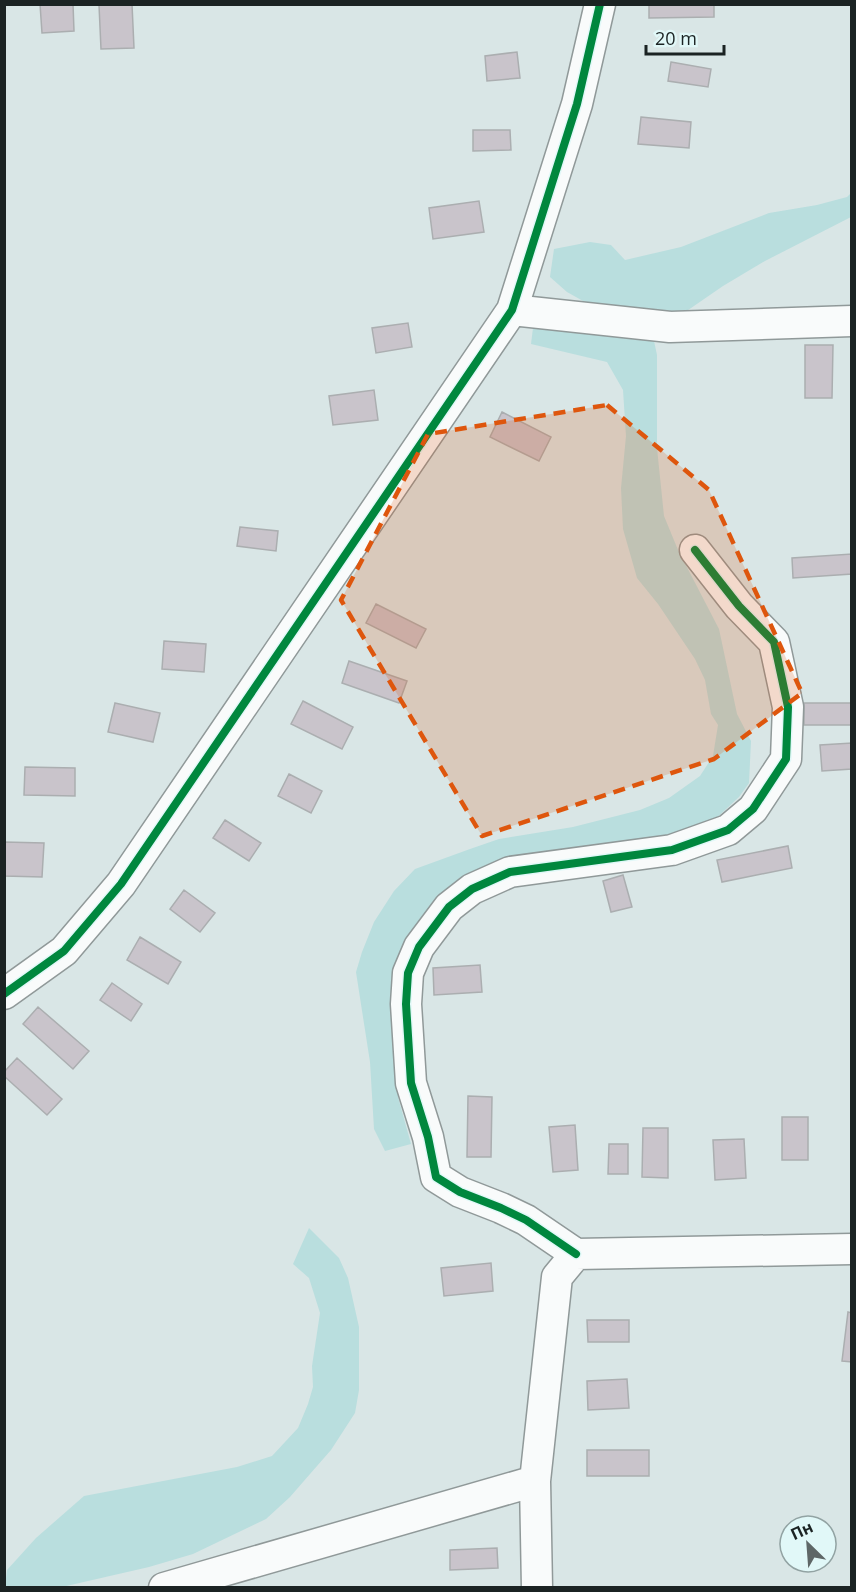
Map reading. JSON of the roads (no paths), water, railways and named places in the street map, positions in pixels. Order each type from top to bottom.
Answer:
[{"type":"street","points":[[4,994],[64,951],[121,884],[512,310],[577,104],[600,4]]},
{"type":"street","points":[[512,310],[670,327],[852,321]]},
{"type":"street","points":[[695,550],[739,606],[774,642],[788,707],[786,759],[770,786],[753,808],[728,830],[672,850],[510,872],[472,889],[449,907],[419,947],[408,973],[406,1004],[411,1083],[428,1137],[436,1176],[460,1192],[526,1220],[576,1254],[852,1249]]},
{"type":"street","points":[[537,1587],[535,1481],[557,1277],[576,1254]]},
{"type":"street","points":[[165,1587],[535,1481]]}]
